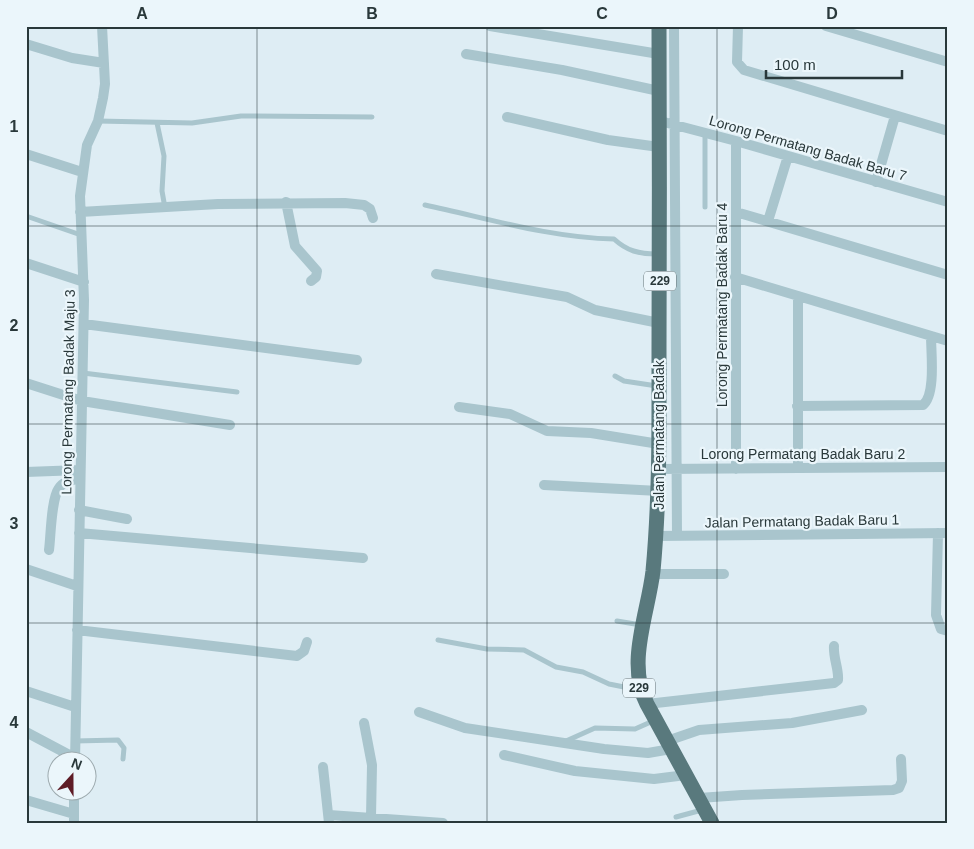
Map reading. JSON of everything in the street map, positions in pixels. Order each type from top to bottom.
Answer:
[{"type":"main road","name":"Jalan Permatang Badak","points":[[659,26],[659,491],[652,574],[638,667],[643,697],[705,810]]},
{"type":"street","name":"Lorong Permatang Badak Maju 3","points":[[74,752],[84,324],[80,212],[82,172],[87,145],[98,121],[105,84],[102,26]]},
{"type":"street","points":[[490,26],[659,54]]},
{"type":"street","points":[[674,26],[678,536]]},
{"type":"street","points":[[738,26],[737,62],[744,70],[948,131]]},
{"type":"street","points":[[826,26],[948,62]]},
{"type":"street","points":[[26,44],[72,58],[104,63]]},
{"type":"street","points":[[466,54],[562,70],[659,91]]},
{"type":"street","points":[[876,182],[895,116]]},
{"type":"street","points":[[507,117],[608,140],[659,147]]},
{"type":"street","name":"Lorong Permatang Badak Baru 7","points":[[660,121],[948,202]]},
{"type":"street","name":"Lorong Permatang Badak Baru 4","points":[[736,141],[736,469]]},
{"type":"street","points":[[26,154],[82,172]]},
{"type":"street","points":[[768,221],[788,156]]},
{"type":"street","points":[[286,202],[295,246],[317,271],[316,277],[311,282]]},
{"type":"street","points":[[80,212],[286,202],[357,204],[370,208],[373,218]]},
{"type":"street","points":[[736,212],[948,275]]},
{"type":"street","points":[[26,263],[84,282]]},
{"type":"street","points":[[436,274],[567,297],[595,310],[659,323]]},
{"type":"street","points":[[735,277],[948,341]]},
{"type":"street","points":[[798,296],[798,468]]},
{"type":"street","points":[[84,324],[356,360]]},
{"type":"street","points":[[797,406],[923,405],[928,401],[930,392],[931,336]]},
{"type":"street","points":[[26,382],[82,401],[230,425]]},
{"type":"street","points":[[459,407],[505,413],[547,431],[601,434],[659,444]]},
{"type":"street","name":"Lorong Permatang Badak Baru 2","points":[[659,469],[948,467]]},
{"type":"street","points":[[26,472],[80,474]]},
{"type":"street","points":[[49,550],[56,497],[59,488],[65,482],[80,474]]},
{"type":"street","points":[[544,485],[659,491]]},
{"type":"street","points":[[79,510],[127,519]]},
{"type":"street","points":[[79,533],[363,558]]},
{"type":"street","points":[[943,533],[937,622],[941,629],[948,631]]},
{"type":"street","name":"Jalan Permatang Badak Baru 1","points":[[656,536],[943,533]]},
{"type":"street","points":[[26,569],[77,586]]},
{"type":"street","points":[[652,574],[724,574]]},
{"type":"street","points":[[77,630],[297,656],[304,651],[307,642]]},
{"type":"street","points":[[643,697],[834,683],[839,677],[834,657],[834,646]]},
{"type":"street","points":[[26,692],[75,707]]},
{"type":"street","points":[[419,712],[465,728],[631,752],[655,752],[699,730],[792,723],[862,710]]},
{"type":"street","points":[[364,723],[372,765],[371,817]]},
{"type":"street","points":[[26,732],[60,752]]},
{"type":"street","points":[[504,755],[551,768],[575,771],[654,779],[686,775]]},
{"type":"street","points":[[705,810],[742,795],[893,790],[898,788],[902,781],[902,759]]},
{"type":"street","points":[[323,767],[329,819],[371,817],[443,823]]},
{"type":"street","points":[[26,800],[74,818],[74,802]]},
{"type":"lane","points":[[98,121],[192,123],[241,116],[372,116]]},
{"type":"lane","points":[[157,123],[164,156],[162,191],[165,208]]},
{"type":"lane","points":[[705,133],[705,208]]},
{"type":"lane","points":[[425,205],[560,234],[586,238],[614,238],[623,247],[634,252],[660,255]]},
{"type":"lane","points":[[26,216],[81,235]]},
{"type":"lane","points":[[83,373],[237,392]]},
{"type":"lane","points":[[615,376],[624,381],[659,386]]},
{"type":"lane","points":[[617,621],[644,626]]},
{"type":"lane","points":[[438,640],[492,650],[524,650],[556,667],[583,672],[643,697]]},
{"type":"lane","points":[[564,742],[595,728],[635,729],[655,720]]},
{"type":"lane","points":[[75,741],[118,740],[124,748],[123,759]]},
{"type":"lane","points":[[676,817],[705,810]]}]
